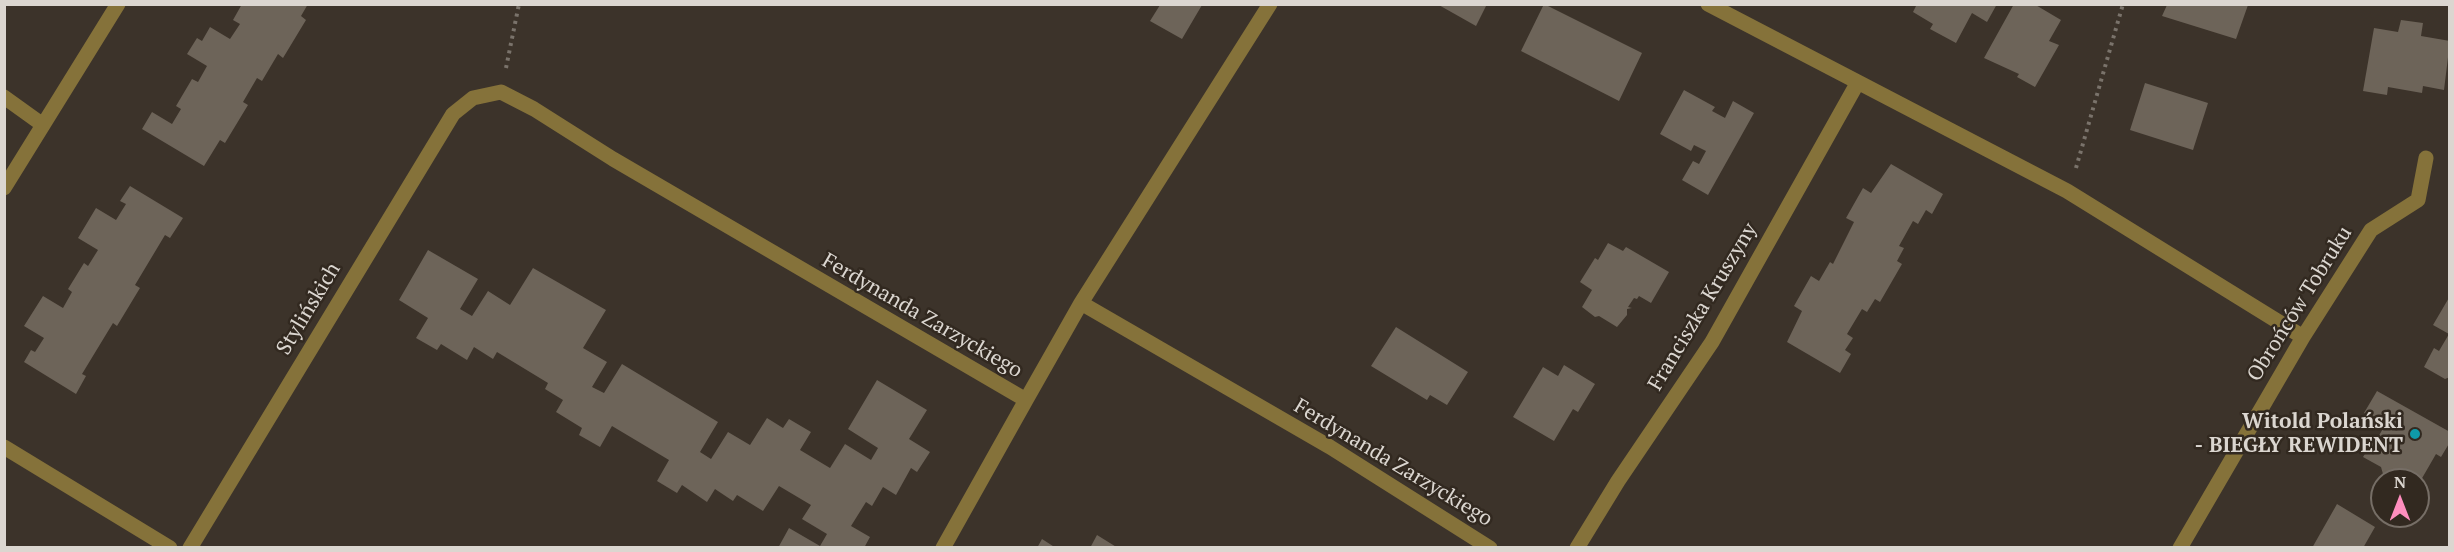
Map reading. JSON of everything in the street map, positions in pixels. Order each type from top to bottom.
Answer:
[{"type":"street","points":[[4,188],[118,4]]},
{"type":"street","points":[[1081,303],[1270,4]]},
{"type":"street","points":[[1708,4],[2067,191],[2303,337]]},
{"type":"street","name":"Franciszka Kruszyny","points":[[1577,548],[1618,481],[1712,342],[1858,82]]},
{"type":"street","name":"Stylińskich","points":[[190,548],[453,114],[473,98],[501,92]]},
{"type":"street","name":"Ferdynanda Zarzyckiego","points":[[501,92],[534,109],[613,159],[1026,400],[1081,303],[1330,447],[1490,548]]},
{"type":"street","points":[[4,97],[43,124]]},
{"type":"street","name":"Obrońców Tobruku","points":[[2180,548],[2303,337],[2371,230],[2418,200],[2426,158]]},
{"type":"street","points":[[943,548],[1026,400]]},
{"type":"street","points":[[4,447],[170,548]]},
{"type":"path","points":[[501,92],[519,4]]},
{"type":"path","points":[[2067,191],[2078,162],[2123,4]]},
{"type":"building","points":[[242,4],[308,4],[301,16],[306,20],[283,58],[278,54],[262,81],[257,78],[243,102],[248,105],[225,143],[220,140],[204,166],[142,129],[152,112],[172,124],[181,109],[176,106],[192,79],[198,82],[207,66],[187,54],[197,38],[202,41],[210,27],[230,39],[240,24],[233,20]]},
{"type":"building","points":[[1437,4],[1487,4],[1476,26]]},
{"type":"building","points":[[1544,4],[1642,53],[1619,101],[1521,51]]},
{"type":"building","points":[[1917,4],[1997,4],[1987,22],[1972,13],[1956,43],[1930,29],[1933,24],[1913,12]]},
{"type":"building","points":[[2014,4],[2034,4],[2061,20],[2049,41],[2059,45],[2035,87],[2017,77],[2019,74],[1984,58]]},
{"type":"building","points":[[1160,5],[1202,5],[1182,39],[1150,21]]},
{"type":"building","points":[[2167,5],[2248,5],[2236,39],[2162,16]]},
{"type":"building","points":[[2401,20],[2423,23],[2421,36],[2450,41],[2444,90],[2423,86],[2422,93],[2388,87],[2387,95],[2363,91],[2374,28],[2398,32]]},
{"type":"building","points":[[2145,83],[2208,103],[2193,150],[2130,130]]},
{"type":"building","points":[[1684,90],[1715,107],[1712,111],[1725,118],[1733,101],[1754,113],[1708,195],[1682,180],[1693,161],[1699,164],[1706,151],[1694,145],[1691,151],[1660,134]]},
{"type":"building","points":[[1891,164],[1943,194],[1932,214],[1926,210],[1918,224],[1913,221],[1899,246],[1904,248],[1897,261],[1902,264],[1880,302],[1875,299],[1867,312],[1862,309],[1847,334],[1853,338],[1845,350],[1851,354],[1840,373],[1787,342],[1802,311],[1794,306],[1811,276],[1819,281],[1830,262],[1833,264],[1854,222],[1846,218],[1863,188],[1871,193]]},
{"type":"building","points":[[130,186],[183,218],[170,238],[165,235],[135,285],[140,288],[117,326],[113,323],[82,374],[86,376],[76,394],[24,362],[31,350],[35,352],[44,338],[24,326],[43,296],[63,308],[72,292],[68,289],[84,263],[88,266],[98,250],[78,238],[96,208],[116,220],[126,204],[120,201]]},
{"type":"building","points":[[1608,243],[1623,251],[1626,247],[1669,272],[1651,303],[1639,296],[1637,299],[1634,298],[1628,307],[1632,308],[1627,309],[1627,315],[1617,327],[1599,316],[1595,317],[1582,307],[1592,290],[1580,282],[1595,258],[1598,260]]},
{"type":"building","points":[[428,250],[478,279],[460,309],[472,316],[488,291],[510,305],[533,268],[606,310],[583,348],[607,362],[592,387],[604,393],[622,364],[718,422],[700,452],[711,459],[728,432],[750,445],[767,418],[783,428],[789,419],[811,432],[800,450],[830,468],[845,444],[871,460],[878,448],[848,429],[877,380],[927,410],[909,439],[930,452],[917,472],[911,468],[896,495],[883,487],[872,506],[866,502],[851,526],[870,537],[864,548],[778,548],[789,528],[820,546],[827,534],[802,519],[811,505],[779,486],[763,511],[737,495],[733,501],[715,489],[707,502],[682,485],[677,493],[657,481],[669,460],[612,426],[600,447],[579,435],[582,428],[556,412],[563,400],[545,389],[548,383],[497,352],[493,359],[474,347],[467,360],[441,344],[437,350],[416,338],[428,318],[399,300]]},
{"type":"building","points":[[2450,296],[2450,377],[2445,379],[2424,367],[2434,348],[2439,351],[2449,334],[2433,325]]},
{"type":"building","points":[[1396,327],[1468,372],[1447,405],[1430,395],[1427,400],[1371,366]]},
{"type":"building","points":[[1564,365],[1595,384],[1578,412],[1573,409],[1554,441],[1513,417],[1543,367],[1558,376]]},
{"type":"building","name":"Witold Polański - BIEGŁY REWIDENT","points":[[2377,391],[2450,432],[2450,442],[2441,457],[2436,454],[2428,468],[2381,468],[2363,457],[2385,425],[2364,413]]},
{"type":"building","points":[[2337,504],[2370,524],[2370,528],[2374,528],[2363,548],[2312,548]]},
{"type":"building","points":[[1097,535],[1118,548],[1090,548]]},
{"type":"building","points":[[1042,539],[1056,548],[1037,548]]},
{"type":"place","name":"Witold Polański - BIEGŁY REWIDENT","points":[[2415,434]]}]
